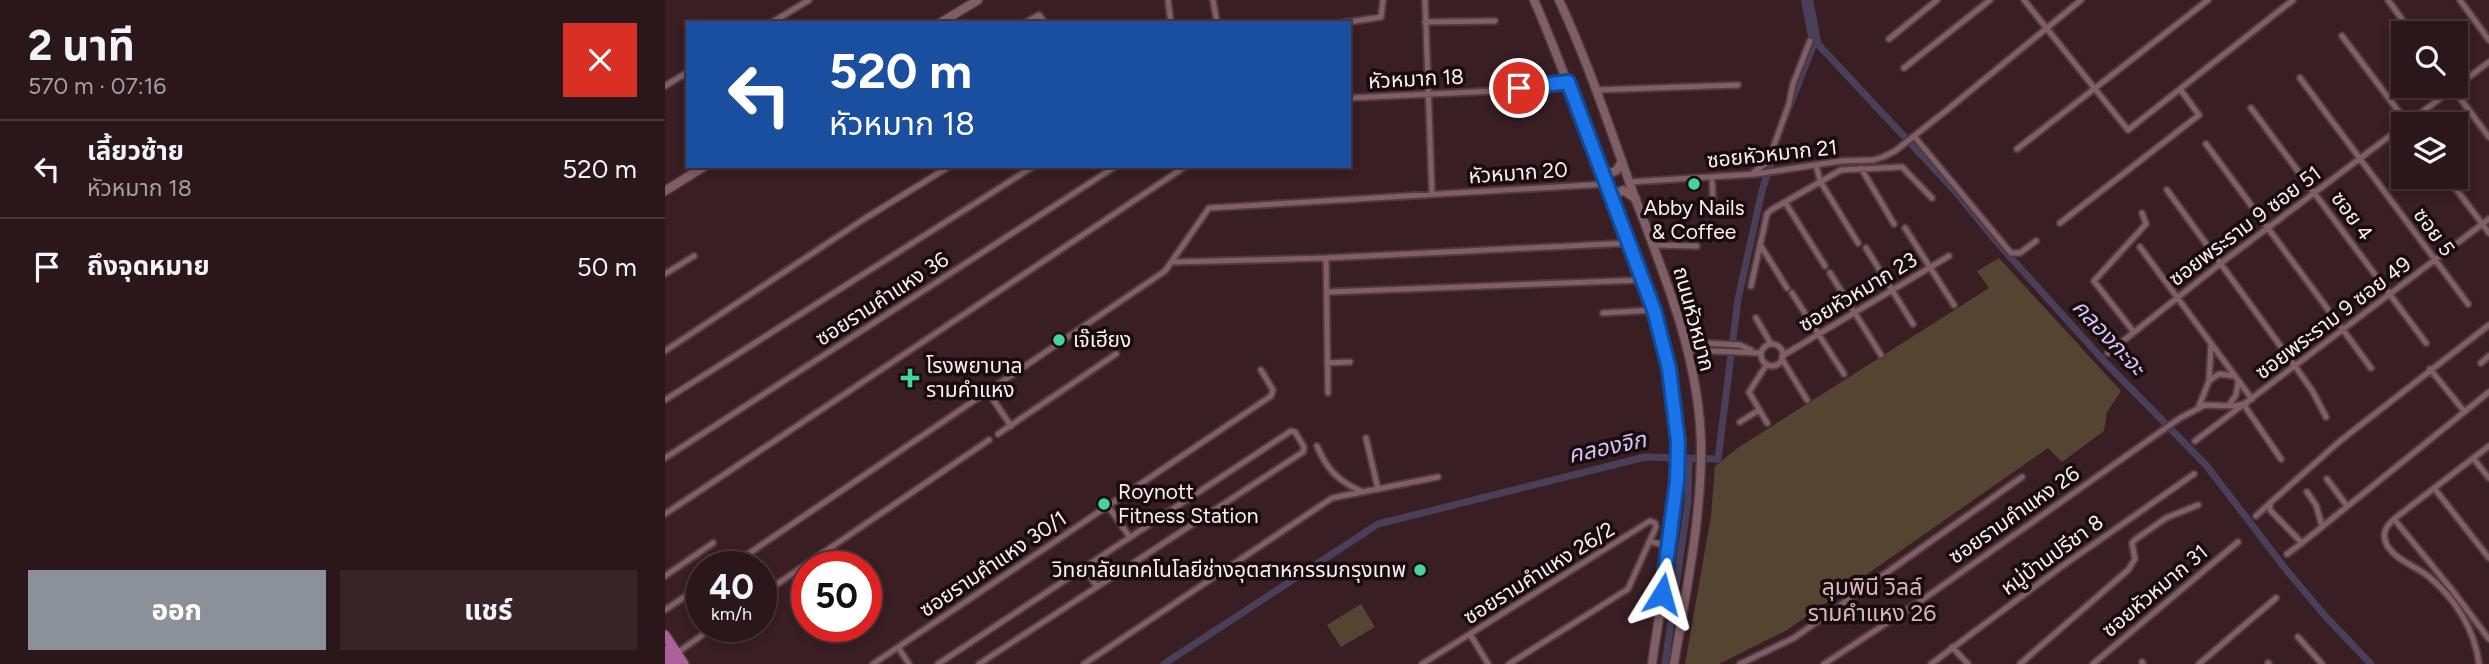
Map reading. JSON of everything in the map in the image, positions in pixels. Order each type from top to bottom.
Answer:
[{"type":"main road","points":[[943,21],[978,0]]},
{"type":"main road","name":"ถนนหัวหมาก","points":[[1534,0],[1568,82],[1654,310],[1669,369],[1678,442],[1676,493],[1652,664]]},
{"type":"main road","name":"ถนนหัวหมาก","points":[[1559,0],[1596,90],[1669,285],[1687,346],[1701,441],[1697,521],[1674,664]]},
{"type":"main road","points":[[1601,170],[1611,173],[1616,171],[1622,161]]},
{"type":"main road","points":[[668,190],[702,168]]},
{"type":"main road","points":[[1613,202],[1623,190],[1636,199]]},
{"type":"main road","points":[[665,635],[684,664]]},
{"type":"main road","points":[[665,650],[674,664]]},
{"type":"street","points":[[774,21],[799,2],[809,0]]},
{"type":"street","points":[[1168,0],[1171,21]]},
{"type":"street","points":[[1213,0],[1217,21]]},
{"type":"street","points":[[1351,22],[1381,18],[1383,0]]},
{"type":"street","points":[[1425,0],[1432,194]]},
{"type":"street","points":[[1889,40],[1937,0]]},
{"type":"street","points":[[1904,68],[1990,0]]},
{"type":"street","points":[[2024,0],[2128,130],[2293,0]]},
{"type":"street","name":"ซอยหัวหมาก 21","points":[[1630,182],[1754,174],[1841,161],[1874,160],[1895,151],[2081,0]]},
{"type":"street","points":[[2017,149],[2208,0]]},
{"type":"street","points":[[2388,0],[2403,21]]},
{"type":"street","points":[[2460,0],[2489,40]]},
{"type":"street","points":[[1028,21],[1039,15],[1044,21]]},
{"type":"street","points":[[1425,22],[1495,20]]},
{"type":"street","points":[[2342,36],[2397,112]]},
{"type":"street","points":[[1754,174],[1768,162],[1810,41]]},
{"type":"street","name":"ซอยพระราม 9 ซอย 51","points":[[2468,76],[2489,62]]},
{"type":"street","points":[[665,86],[686,73]]},
{"type":"street","name":"ซอย 5","points":[[2300,78],[2468,304]]},
{"type":"street","name":"หัวหมาก 18","points":[[1351,98],[1494,90],[1568,82]]},
{"type":"street","points":[[1596,90],[1738,85]]},
{"type":"street","points":[[2060,223],[2199,115],[2180,89]]},
{"type":"street","name":"ซอยพระราม 9 ซอย 51","points":[[2422,112],[2439,98]]},
{"type":"street","points":[[2460,98],[2489,137]]},
{"type":"street","name":"ซอย 4","points":[[2251,108],[2426,343]]},
{"type":"street","name":"ซอยพระราม 9 ซอย 51","points":[[2108,353],[2221,263],[2391,136]]},
{"type":"street","points":[[1913,137],[2011,253],[2020,253],[2036,241]]},
{"type":"street","points":[[2206,144],[2371,368]]},
{"type":"street","points":[[1816,165],[1820,180],[1858,243]]},
{"type":"street","points":[[1751,286],[1767,214],[1820,180],[1841,170],[1902,167],[1932,198]]},
{"type":"street","points":[[665,351],[864,219],[947,168]]},
{"type":"street","points":[[665,400],[1031,168]]},
{"type":"street","name":"ซอยรามคำแหง 36","points":[[665,458],[1113,168]]},
{"type":"street","points":[[665,514],[1183,168]]},
{"type":"street","points":[[1861,168],[1894,223]]},
{"type":"street","points":[[1712,177],[1713,202]]},
{"type":"street","points":[[665,179],[668,190]]},
{"type":"street","name":"หัวหมาก 20","points":[[1173,262],[1211,207],[1606,184]]},
{"type":"street","points":[[2456,189],[2489,233]]},
{"type":"street","points":[[2167,190],[2295,366],[2326,417]]},
{"type":"street","points":[[1785,202],[1825,266]]},
{"type":"street","points":[[2133,331],[2094,281],[2146,224],[2143,213]]},
{"type":"street","name":"ซอยพระราม 9 ซอย 49","points":[[2195,441],[2489,219]]},
{"type":"street","points":[[1905,228],[1954,305]]},
{"type":"street","points":[[753,551],[1165,271],[1173,262],[1326,258],[1629,243]]},
{"type":"street","points":[[1654,246],[1697,246]]},
{"type":"street","points":[[1761,247],[1844,374]]},
{"type":"street","points":[[2140,247],[2236,378],[2281,459]]},
{"type":"street","points":[[1865,248],[1913,324]]},
{"type":"street","points":[[665,274],[694,256]]},
{"type":"street","name":"ซอยหัวหมาก 23","points":[[1767,365],[1774,365],[1782,357],[1949,256]]},
{"type":"street","points":[[1326,258],[1328,393]]},
{"type":"street","points":[[1830,273],[1881,355]]},
{"type":"street","points":[[1328,292],[1643,280]]},
{"type":"street","points":[[1603,313],[1654,310]]},
{"type":"street","name":"ซอยหัวหมาก 23","points":[[1756,318],[1771,344],[1778,346],[1782,357]]},
{"type":"street","points":[[2256,516],[2311,465],[2489,325]]},
{"type":"street","points":[[1687,346],[1713,343],[1740,345],[1761,353]]},
{"type":"street","points":[[1767,423],[1749,392],[1767,365],[1761,353],[1771,344]]},
{"type":"street","points":[[2197,408],[2209,381],[2211,345]]},
{"type":"street","points":[[1687,346],[1739,352],[1754,351]]},
{"type":"street","points":[[998,435],[1116,354]]},
{"type":"street","points":[[2481,363],[2489,356]]},
{"type":"street","points":[[1782,357],[1807,400]]},
{"type":"street","points":[[1327,363],[1350,362]]},
{"type":"street","points":[[2431,369],[2464,411]]},
{"type":"street","name":"ซอยรามคำแหง 30/1","points":[[873,664],[1271,396],[1273,390],[1261,370]]},
{"type":"street","points":[[2209,381],[2219,374],[2236,378]]},
{"type":"street","points":[[2228,406],[2238,391],[2236,378]]},
{"type":"street","points":[[988,392],[1011,426]]},
{"type":"street","points":[[2287,555],[2489,392]]},
{"type":"street","points":[[2197,408],[2212,404],[2228,406],[2248,403]]},
{"type":"street","name":"ซอยรามคำแหง 26","points":[[1823,664],[1922,600],[2197,408]]},
{"type":"street","points":[[1740,422],[1759,410]]},
{"type":"street","points":[[938,664],[1129,536],[1291,431],[1295,432],[1304,447],[1303,452],[979,664]]},
{"type":"street","points":[[1366,438],[1378,489]]},
{"type":"street","points":[[777,584],[989,440]]},
{"type":"street","points":[[1317,446],[1325,466],[1334,475],[1346,485],[1363,492]]},
{"type":"street","points":[[2479,664],[2475,641],[2462,616],[2427,575],[2404,562],[2389,549],[2385,541],[2385,530],[2394,519],[2489,446]]},
{"type":"street","points":[[2473,458],[2489,478]]},
{"type":"street","name":"หมู่บ้านปรีชา 8","points":[[1930,664],[2194,474]]},
{"type":"street","points":[[1084,664],[1332,498],[1438,477]]},
{"type":"street","points":[[1740,664],[1794,638],[2022,477]]},
{"type":"street","points":[[2327,479],[2347,506]]},
{"type":"street","points":[[2434,488],[2489,558]]},
{"type":"street","points":[[2307,492],[2316,505],[2322,526]]},
{"type":"street","points":[[2270,503],[2273,515],[2302,543]]},
{"type":"street","name":"หมู่บ้านปรีชา 8","points":[[2019,664],[2129,570],[2135,559],[2132,543],[2136,539],[2167,518],[2198,505]]},
{"type":"street","points":[[1108,506],[1129,536]]},
{"type":"street","points":[[2394,519],[2487,637],[2475,641]]},
{"type":"street","name":"ซอยรามคำแหง 26/2","points":[[1422,664],[1653,521],[1656,527],[1650,541]]},
{"type":"street","points":[[1509,664],[1628,589],[1650,541],[1669,547]]},
{"type":"street","name":"ซอยหัวหมาก 31","points":[[2093,664],[2238,542]]},
{"type":"street","points":[[665,576],[713,543]]},
{"type":"street","points":[[1084,567],[1097,587]]},
{"type":"street","points":[[2427,575],[2434,568]]},
{"type":"street","points":[[665,610],[686,596]]},
{"type":"street","points":[[2200,664],[2276,598]]},
{"type":"street","points":[[1470,634],[1487,664]]},
{"type":"street","points":[[2298,637],[2322,664]]},
{"type":"street","points":[[677,653],[692,642]]},
{"type":"street","points":[[898,647],[909,664]]},
{"type":"street","points":[[1952,647],[1968,664]]},
{"type":"street","points":[[2209,656],[2216,664]]},
{"type":"shaded area","points":[[1999,258],[2121,391],[2107,412],[2104,431],[2062,462],[2048,448],[1787,630],[1719,664],[1685,664],[1711,516],[1715,466],[1739,447],[1989,288],[1977,271]]},
{"type":"shaded area","points":[[1361,604],[1375,627],[1341,647],[1327,625]]},
{"type":"waterway","name":"คลองจิก","points":[[1807,0],[1815,41]]},
{"type":"waterway","name":"คลองกะจะ","points":[[1790,105],[1815,41],[1956,192],[1995,240],[2104,361],[2206,465],[2288,572],[2371,664]]},
{"type":"waterway","name":"คลองจิก","points":[[1164,664],[1378,524],[1645,457],[1718,459],[1738,299],[1762,191],[1775,149]]},
{"type":"waterway","points":[[1665,664],[1688,502],[1689,459]]},
{"type":"place","name":"Abby Nails & Coffee","points":[[1694,184]]},
{"type":"place","name":"เจ๊เฮียง","points":[[1059,340]]},
{"type":"place","name":"โรงพยาบาล รามคำแหง","points":[[910,378]]},
{"type":"place","name":"Roynott Fitness Station","points":[[1104,504]]},
{"type":"place","name":"วิทยาลัยเทคโนโลยีช่างอุตสาหกรรมกรุงเทพ","points":[[1420,570]]},
{"type":"district","name":"ลุมพินี วิลล์ รามคำแหง 26","points":[[1872,600]]},
{"type":"route","points":[[1519,88],[1568,82],[1659,325],[1669,369],[1678,442],[1677,480],[1662,594]]}]
